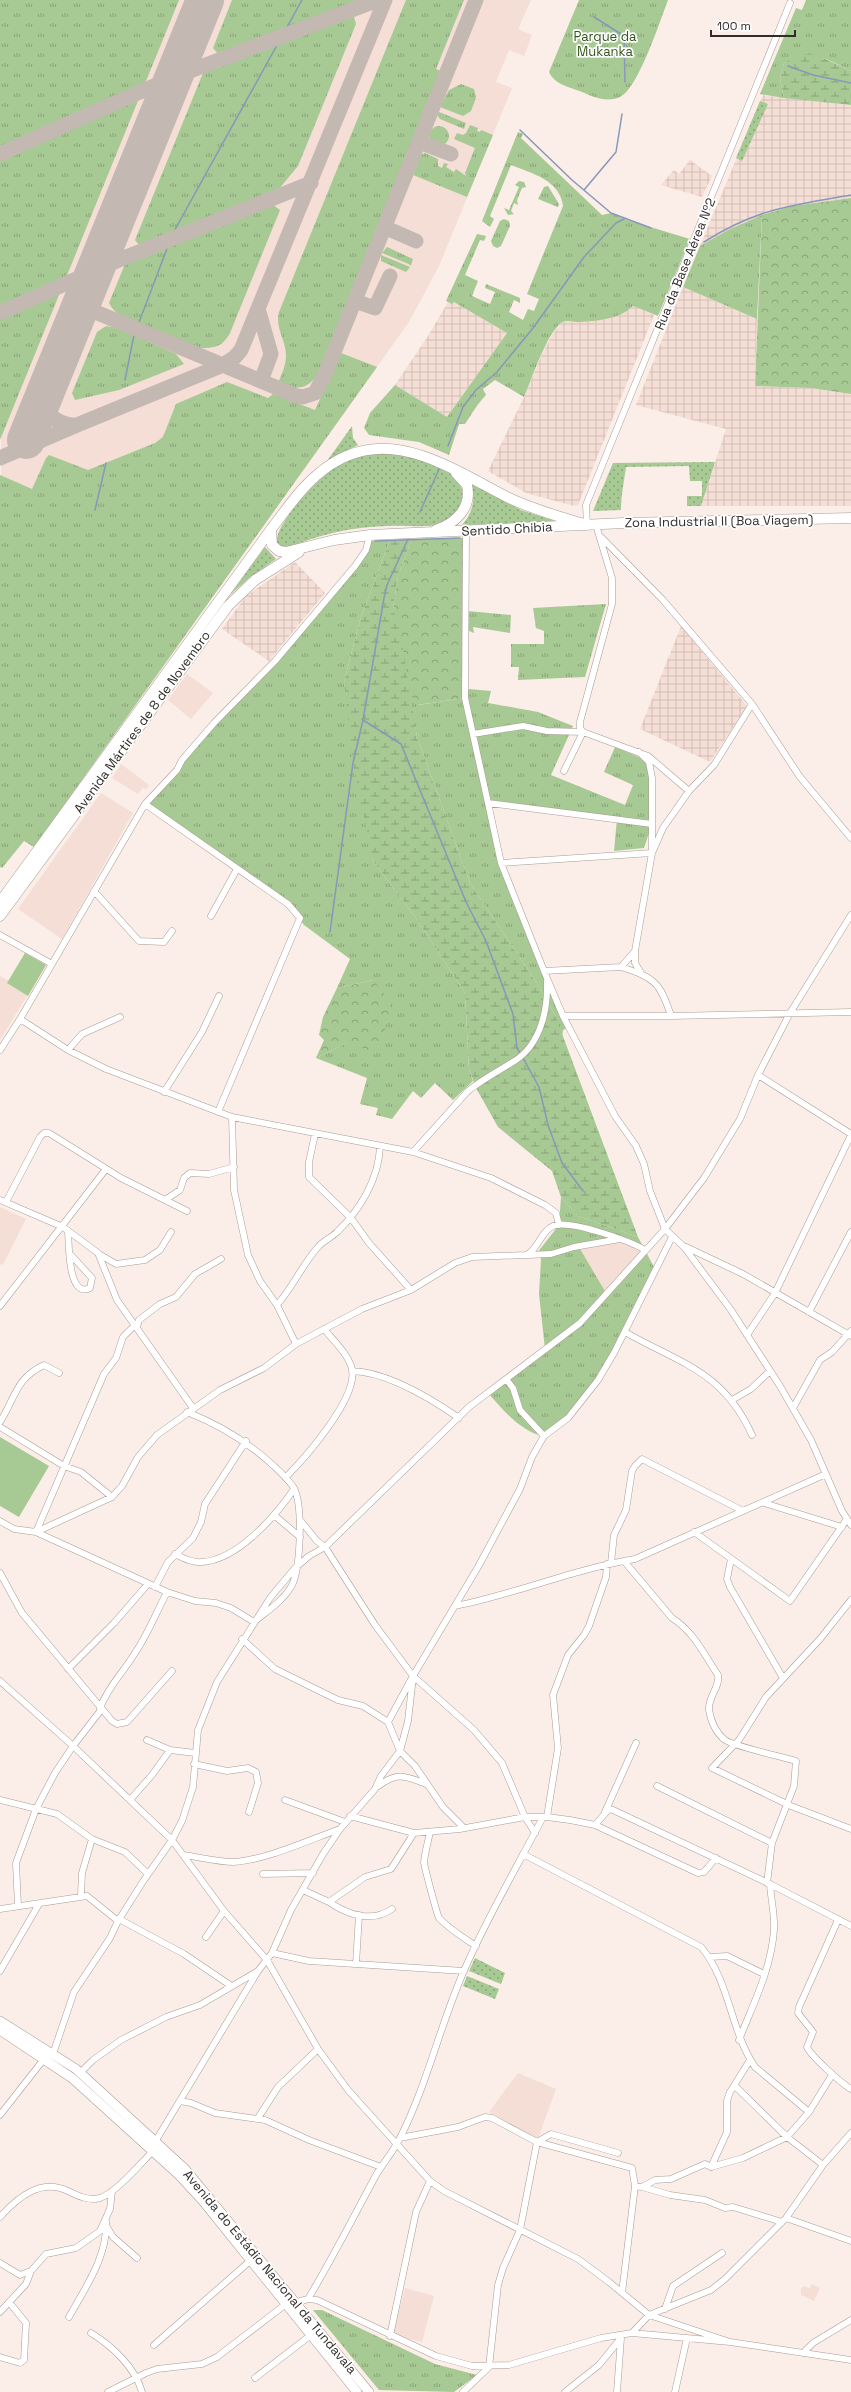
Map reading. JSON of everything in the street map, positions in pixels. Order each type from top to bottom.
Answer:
[{"type":"main road","name":"Avenida Mártires de 8 de Novembro","points":[[0,902],[272,528],[307,484],[329,465],[342,458],[369,450],[396,448],[419,453],[440,462]]},
{"type":"main road","points":[[440,462],[518,502],[592,525]]},
{"type":"main road","points":[[428,533],[458,518],[464,509],[468,497],[465,481],[440,462]]},
{"type":"main road","name":"Zona Industrial II (Boa Viagem)","points":[[592,525],[851,518]]},
{"type":"main road","name":"Sentido Chibia","points":[[305,549],[334,540],[370,535],[466,532],[592,525]]},
{"type":"main road","points":[[272,528],[270,540],[275,548],[286,552],[305,549]]},
{"type":"main road","name":"Avenida Mártires de 8 de Novembro","points":[[0,916],[228,606],[255,580],[305,549]]},
{"type":"street","name":"Rua da Base Aérea Nº2","points":[[592,525],[586,506],[790,3]]},
{"type":"street","points":[[592,525],[601,537],[663,600],[752,704],[800,777],[851,838]]},
{"type":"street","points":[[466,532],[465,698],[501,863],[563,1016],[615,1116],[636,1146],[644,1164],[650,1191],[665,1229],[684,1247],[747,1335],[770,1371],[811,1440],[851,1525]]},
{"type":"street","points":[[0,1050],[20,1019],[145,804],[177,770],[182,760],[214,723],[275,661],[355,566],[366,550],[370,535]]},
{"type":"street","points":[[583,732],[580,728],[580,722],[612,604],[612,578],[601,537]]},
{"type":"street","points":[[652,853],[663,828],[689,791],[714,765],[752,704]]},
{"type":"street","points":[[473,734],[523,726],[547,731],[583,732],[639,752],[654,760],[689,791]]},
{"type":"street","points":[[564,771],[583,732]]},
{"type":"street","points":[[639,752],[649,762],[652,778],[652,853],[635,951],[636,963],[641,973]]},
{"type":"street","points":[[488,803],[652,824]]},
{"type":"street","points":[[145,804],[288,904],[300,918],[218,1112]]},
{"type":"street","points":[[501,863],[652,853]]},
{"type":"street","points":[[211,916],[237,869]]},
{"type":"street","points":[[0,897],[23,870]]},
{"type":"street","points":[[94,892],[139,941],[164,942],[172,931]]},
{"type":"street","points":[[53,2054],[74,1992],[110,1938],[118,1920],[172,1840],[182,1821],[193,1788],[198,1730],[206,1706],[217,1682],[242,1639],[270,1598],[295,1568],[325,1546],[469,1407],[580,1323],[665,1229],[704,1178],[740,1119],[758,1075],[790,1012],[851,916]]},
{"type":"street","points":[[0,935],[52,964]]},
{"type":"street","points":[[621,966],[635,951]]},
{"type":"street","points":[[545,974],[621,966],[641,973],[663,990],[671,1016]]},
{"type":"street","points":[[412,1152],[472,1088],[517,1059],[526,1050],[542,1022],[548,1003],[545,974]]},
{"type":"street","points":[[164,1092],[202,1032],[218,996]]},
{"type":"street","points":[[563,1016],[671,1016],[790,1012],[851,1012]]},
{"type":"street","points":[[68,1050],[82,1034],[120,1018]]},
{"type":"street","points":[[20,1019],[68,1050],[108,1070],[232,1117],[412,1152],[470,1171],[515,1190],[556,1213],[559,1224]]},
{"type":"street","points":[[747,1335],[775,1293],[851,1134],[758,1075]]},
{"type":"street","points":[[232,1117],[234,1190],[248,1255],[260,1281],[277,1305],[296,1344]]},
{"type":"street","points":[[6,1202],[44,1133],[54,1135],[106,1169],[187,1211]]},
{"type":"street","points":[[315,1134],[309,1162],[310,1177],[351,1218],[369,1243],[411,1290]]},
{"type":"street","points":[[277,1305],[297,1280],[318,1247],[351,1218],[376,1171],[380,1146]]},
{"type":"street","points":[[165,1200],[180,1190],[184,1178],[190,1173],[209,1174],[234,1167]]},
{"type":"street","points":[[0,1306],[65,1229],[106,1169]]},
{"type":"street","points":[[0,1200],[65,1229],[116,1264],[139,1262],[160,1250],[171,1232]]},
{"type":"street","points":[[526,1254],[530,1253],[548,1230],[559,1224],[582,1227],[632,1242],[645,1250]]},
{"type":"street","points":[[65,1229],[71,1255],[73,1282],[76,1286],[85,1290],[90,1288],[92,1278],[71,1255]]},
{"type":"street","points":[[809,1312],[848,1244],[851,1232]]},
{"type":"street","points":[[388,1722],[520,1489],[532,1457],[544,1436],[568,1418],[614,1353],[672,1236]]},
{"type":"street","points":[[36,1532],[112,1497],[122,1486],[145,1447],[157,1435],[187,1412],[220,1390],[264,1368],[296,1344],[362,1309],[411,1290],[443,1269],[472,1257],[551,1254],[574,1247],[621,1239]]},
{"type":"street","points":[[684,1247],[742,1274],[850,1334],[832,1352],[820,1360],[793,1408]]},
{"type":"street","points":[[98,1253],[117,1300],[193,1408]]},
{"type":"street","points":[[136,1326],[139,1320],[160,1304],[176,1297],[195,1274],[221,1259]]},
{"type":"street","points":[[36,1532],[104,1374],[116,1358],[123,1337],[132,1325],[136,1326]]},
{"type":"street","points":[[286,1478],[313,1450],[347,1395],[352,1371],[348,1359],[324,1329]]},
{"type":"street","points":[[624,1332],[688,1365],[718,1386],[732,1400],[752,1435]]},
{"type":"street","points":[[0,1422],[13,1396],[28,1374],[44,1365],[59,1374]]},
{"type":"street","points":[[352,1371],[366,1371],[379,1375],[420,1394],[458,1418]]},
{"type":"street","points":[[732,1400],[751,1389],[770,1371]]},
{"type":"street","points":[[506,1379],[513,1388],[520,1410],[544,1436]]},
{"type":"street","points":[[187,1412],[224,1428],[246,1441],[286,1478],[294,1489],[300,1520],[300,1537],[292,1585],[282,1600],[254,1622]]},
{"type":"street","points":[[0,1427],[64,1466],[81,1472],[112,1497]]},
{"type":"street","points":[[155,1587],[168,1562],[194,1538],[207,1500],[246,1441]]},
{"type":"street","points":[[308,2299],[335,2255],[381,2167],[400,2138],[426,2077],[437,2040],[464,1971],[523,1854],[545,1817],[558,1748],[553,1695],[568,1655],[584,1635],[589,1626],[606,1577],[614,1535],[626,1510],[632,1471],[642,1459],[743,1511]]},
{"type":"street","points":[[455,1606],[520,1591],[609,1563],[624,1561],[646,1555],[694,1532],[764,1503],[826,1474]]},
{"type":"street","points":[[175,1554],[192,1561],[201,1562],[220,1559],[236,1550],[274,1515],[285,1503],[294,1489]]},
{"type":"street","points":[[285,1503],[296,1498]]},
{"type":"street","points":[[764,1503],[842,1527]]},
{"type":"street","points":[[274,1515],[300,1537]]},
{"type":"street","points":[[694,1532],[790,1601],[847,1519]]},
{"type":"street","points":[[300,1520],[317,1541],[325,1546],[375,1625],[413,1676],[474,1730],[502,1763],[525,1817],[535,1833]]},
{"type":"street","points":[[0,1521],[14,1529],[36,1532],[167,1592],[195,1601],[216,1603],[231,1608],[254,1622]]},
{"type":"street","points":[[731,1559],[727,1579],[730,1587],[783,1678]]},
{"type":"street","points":[[624,1561],[672,1618],[681,1624],[693,1637],[718,1675],[719,1681],[711,1695],[709,1709],[713,1725],[725,1740],[796,1761],[794,1786],[772,1842],[769,1884],[774,1930],[770,1955],[761,1990],[755,1998],[739,2040]]},
{"type":"street","points":[[0,1573],[22,1613],[101,1709],[117,1724],[127,1722],[172,1671]]},
{"type":"street","points":[[68,1669],[114,1623],[148,1584]]},
{"type":"street","points":[[18,1906],[16,1863],[36,1809],[55,1773],[101,1709],[111,1684],[128,1664],[143,1640],[167,1592]]},
{"type":"street","points":[[851,1600],[820,1639],[783,1678],[757,1709],[736,1744],[712,1768],[788,1804],[851,1829]]},
{"type":"street","points":[[242,1639],[275,1669],[338,1700],[363,1706],[388,1722],[400,1751],[421,1773],[426,1784],[443,1807],[464,1828]]},
{"type":"street","points":[[375,1789],[381,1776],[400,1751],[408,1721],[413,1676]]},
{"type":"street","points":[[0,1681],[73,1746],[172,1840],[224,1911],[267,1960],[318,2049],[348,2090],[395,2144],[430,2181],[444,2191],[578,2259],[649,2315],[730,2342]]},
{"type":"street","points":[[147,1740],[170,1750],[195,1754]]},
{"type":"street","points":[[595,1825],[605,1812],[636,1743]]},
{"type":"street","points":[[130,1800],[152,1775],[170,1750]]},
{"type":"street","points":[[194,1764],[228,1771],[248,1768],[256,1772],[258,1783],[249,1812]]},
{"type":"street","points":[[155,2142],[258,1971],[272,1953],[302,1890],[345,1822],[375,1789],[390,1776],[410,1777],[426,1784]]},
{"type":"street","points":[[657,1786],[772,1842]]},
{"type":"street","points":[[0,1800],[63,1817],[92,1839],[125,1852],[148,1874]]},
{"type":"street","points":[[285,1800],[345,1822]]},
{"type":"street","points":[[605,1812],[609,1809],[613,1810],[716,1858],[851,1926]]},
{"type":"street","points":[[350,1816],[414,1832],[430,1832],[464,1828],[525,1817],[545,1817],[595,1825],[698,1873],[704,1872],[716,1858]]},
{"type":"street","points":[[183,1855],[237,1862],[267,1856],[340,1829]]},
{"type":"street","points":[[330,1902],[365,1877],[391,1869],[414,1832]]},
{"type":"street","points":[[430,1832],[424,1868],[430,1882],[432,1902],[437,1914],[444,1923],[476,1946]]},
{"type":"street","points":[[81,1895],[84,1866],[92,1839]]},
{"type":"street","points":[[523,1854],[701,1947],[710,1957],[720,1979],[739,2040],[750,2060],[755,2067],[809,2112]]},
{"type":"street","points":[[263,1874],[313,1873]]},
{"type":"street","points":[[302,1890],[330,1902],[341,1910],[359,1916],[378,1916],[392,1909]]},
{"type":"street","points":[[0,1909],[39,1904],[81,1895],[92,1898],[118,1920],[184,1954],[230,1985]]},
{"type":"street","points":[[0,1971],[39,1904]]},
{"type":"street","points":[[206,1937],[224,1911]]},
{"type":"street","points":[[356,1964],[359,1916]]},
{"type":"street","points":[[838,1920],[805,1992],[798,2013],[812,2032],[807,2047],[808,2051],[840,2083],[851,2089]]},
{"type":"street","points":[[272,1953],[309,1961],[464,1971]]},
{"type":"street","points":[[710,1957],[727,1956],[764,1974]]},
{"type":"street","points":[[80,2073],[93,2060],[122,2040],[166,2017],[200,2005],[230,1985],[258,1971]]},
{"type":"street","name":"Avenida do Estádio Nacional da Tundavala","points":[[0,2021],[53,2054],[80,2073],[185,2169],[209,2195],[369,2392]]},
{"type":"street","name":"Avenida do Estádio Nacional da Tundavala","points":[[0,2030],[72,2078],[153,2151],[202,2201],[357,2392]]},
{"type":"street","points":[[258,2118],[278,2087],[318,2049]]},
{"type":"street","points":[[0,2115],[44,2059]]},
{"type":"street","points":[[711,2167],[727,2132],[728,2102],[735,2086],[750,2060]]},
{"type":"street","points":[[642,2187],[655,2180],[671,2179],[705,2164],[711,2167],[743,2158],[787,2137],[809,2112],[832,2075]]},
{"type":"street","points":[[735,2086],[787,2137],[823,2165]]},
{"type":"street","points":[[180,2101],[191,2103],[215,2113],[258,2118],[309,2140],[381,2167]]},
{"type":"street","points":[[400,2138],[458,2127],[485,2117],[492,2118],[537,2142],[629,2167],[634,2170],[635,2186],[622,2293]]},
{"type":"street","points":[[463,2392],[489,2367],[498,2285],[503,2268],[520,2230],[537,2142],[551,2134],[618,2153]]},
{"type":"street","points":[[632,2333],[649,2315],[711,2290],[725,2279],[784,2220],[823,2165],[851,2134]]},
{"type":"street","points":[[0,2217],[22,2197],[40,2187],[58,2186],[90,2199],[100,2198],[112,2191],[153,2151]]},
{"type":"street","points":[[390,2336],[416,2212],[430,2181]]},
{"type":"street","points":[[635,2186],[670,2195],[705,2200],[725,2208],[733,2208],[784,2220],[851,2241]]},
{"type":"street","points":[[0,2312],[26,2284],[31,2271],[46,2254],[71,2250],[92,2239],[100,2231],[106,2220],[112,2191]]},
{"type":"street","points":[[69,2317],[101,2256],[106,2242],[106,2220]]},
{"type":"street","points":[[107,2227],[113,2237],[137,2258]]},
{"type":"street","points":[[665,2309],[673,2286],[722,2253]]},
{"type":"street","points":[[154,2345],[250,2261]]},
{"type":"street","points":[[0,2263],[20,2275],[31,2271]]},
{"type":"street","points":[[297,2302],[308,2299],[317,2300],[390,2336],[453,2362],[472,2366],[489,2367],[509,2365],[632,2333],[730,2342],[851,2360]]},
{"type":"street","points":[[0,2357],[20,2363],[24,2360],[26,2323],[9,2302]]},
{"type":"street","points":[[108,2392],[127,2381],[136,2379],[158,2369],[202,2364],[217,2357],[286,2304]]},
{"type":"street","points":[[803,2353],[813,2343],[851,2320]]},
{"type":"street","points":[[91,2333],[114,2350],[136,2379],[142,2392]]},
{"type":"street","points":[[255,2378],[311,2335]]},
{"type":"street","points":[[565,2392],[599,2365],[621,2336]]},
{"type":"street","points":[[616,2392],[621,2336]]},
{"type":"street","points":[[675,2392],[687,2338]]},
{"type":"shaded area","points":[[0,0],[531,0],[518,29],[532,35],[524,56],[509,50],[496,82],[512,88],[439,266],[409,322],[34,847],[24,841],[2,868]]},
{"type":"shaded area","points":[[763,95],[851,105],[851,198],[793,206],[762,215],[728,230],[700,246]]},
{"type":"shaded area","points":[[690,160],[712,176],[702,197],[661,185],[674,170],[679,174]]},
{"type":"shaded area","points":[[683,287],[757,319],[755,386],[811,388],[851,394],[851,506],[701,506],[726,429],[636,405]]},
{"type":"shaded area","points":[[448,302],[454,302],[507,333],[447,417],[395,385],[428,336]]},
{"type":"shaded area","points":[[633,306],[654,315],[578,505],[574,506],[526,493],[488,471],[524,397],[542,354],[552,335],[561,323],[566,321],[578,322],[629,310]]},
{"type":"shaded area","points":[[295,562],[325,593],[269,661],[222,629],[246,596]]},
{"type":"shaded area","points":[[681,626],[747,706],[710,762],[640,729]]},
{"type":"shaded area","points":[[187,674],[213,693],[191,719],[168,700]]},
{"type":"shaded area","points":[[121,764],[149,785],[146,790],[143,788],[138,794],[112,778]]},
{"type":"shaded area","points":[[101,793],[133,813],[62,939],[18,909]]},
{"type":"shaded area","points":[[25,953],[46,965],[0,1040],[0,976],[9,981]]},
{"type":"shaded area","points":[[0,1207],[26,1219],[3,1265],[0,1264]]},
{"type":"shaded area","points":[[621,1239],[645,1250],[606,1294],[579,1246]]},
{"type":"shaded area","points":[[518,2073],[556,2089],[537,2141],[489,2112]]},
{"type":"shaded area","points":[[812,2284],[820,2288],[814,2301],[801,2295],[801,2288],[805,2286],[809,2289]]},
{"type":"shaded area","points":[[405,2288],[434,2296],[422,2342],[393,2335]]},
{"type":"green space","points":[[0,0],[179,0],[0,440]]},
{"type":"green space","points":[[232,0],[358,0],[349,6],[222,54],[218,54],[213,48]]},
{"type":"green space","points":[[406,0],[464,0],[436,69],[441,71],[435,89],[319,371],[311,382],[302,387],[296,388],[278,383],[285,366],[286,359],[286,350],[278,324],[279,312]]},
{"type":"green space","name":"Parque da Mukanka","points":[[579,0],[668,0],[641,68],[627,91],[615,99],[596,97],[568,87],[555,80],[549,72]]},
{"type":"green space","points":[[806,0],[851,0],[851,71],[818,56],[810,55],[794,58],[784,63],[780,78],[784,98],[760,94],[796,8],[802,10]]},
{"type":"green space","points":[[351,15],[354,17],[356,24],[298,166],[278,190],[265,198],[151,243],[142,245],[138,244],[135,240],[203,73],[213,67]]},
{"type":"green space","points":[[797,55],[817,55],[851,71],[851,105],[784,98],[780,78],[784,63]]},
{"type":"green space","points":[[461,84],[474,89],[476,98],[471,111],[463,116],[440,107],[449,90]]},
{"type":"green space","points":[[760,101],[768,104],[742,161],[736,158]]},
{"type":"green space","points":[[439,112],[466,123],[464,129],[440,119],[437,115]]},
{"type":"green space","points":[[470,125],[478,128],[477,131],[480,132],[481,130],[493,135],[467,197],[413,175],[421,155],[425,153],[438,159],[438,166],[442,168],[444,163],[448,164],[446,167],[454,172],[456,169],[466,176],[465,173],[475,148],[454,139],[457,133],[463,135],[466,133]]},
{"type":"green space","points":[[439,126],[446,129],[449,136],[446,143],[439,146],[432,143],[429,136],[432,129]]},
{"type":"green space","points":[[518,132],[523,134],[521,138],[602,215],[611,213],[624,219],[690,239],[658,316],[633,306],[615,317],[593,321],[567,321],[561,323],[555,329],[545,347],[524,397],[495,380],[483,389],[486,395],[477,405],[465,424],[459,424],[449,455],[419,442],[369,435],[364,428],[370,413],[395,385],[447,417],[507,333],[454,302],[452,304],[446,301],[477,234],[486,236],[484,241],[480,240],[465,275],[478,281],[472,296],[490,304],[495,292],[485,288],[486,284],[520,298],[520,303],[514,300],[509,312],[523,320],[528,309],[534,311],[539,299],[527,294],[563,206],[561,197],[551,184],[535,175],[511,165],[490,216],[494,219],[490,227],[482,221]]},
{"type":"green space","points":[[519,181],[524,182],[526,187],[522,188],[517,200],[518,205],[514,203],[511,211],[514,214],[508,215],[504,208],[509,210],[519,187],[515,185]]},
{"type":"green space","points":[[548,186],[559,204],[558,207],[538,199],[544,187]]},
{"type":"green space","points":[[851,198],[851,394],[811,388],[755,386],[762,215],[793,206]]},
{"type":"green space","points":[[272,204],[280,210],[230,333],[218,346],[200,348],[199,350],[149,331],[124,318],[115,311],[109,303],[125,264]]},
{"type":"green space","points":[[762,215],[757,319],[683,287],[700,246],[728,230]]},
{"type":"green space","points":[[504,219],[509,221],[510,226],[501,246],[497,248],[493,246],[491,241],[500,221]]},
{"type":"green space","points":[[387,247],[413,259],[411,265],[382,253]]},
{"type":"green space","points":[[381,255],[410,267],[406,272],[381,261]]},
{"type":"green space","points":[[106,326],[118,328],[176,354],[184,364],[119,390],[75,400],[72,393],[97,332]]},
{"type":"green space","points":[[341,353],[377,367],[34,847],[24,841],[2,868],[0,867],[0,475],[32,489],[46,458],[49,455],[88,470],[155,443],[163,437],[176,404],[227,382],[268,398],[273,394],[315,410]]},
{"type":"green space","points":[[352,426],[353,438],[358,445],[327,461]]},
{"type":"green space","points":[[380,453],[402,455],[426,461],[448,471],[456,479],[462,489],[462,500],[455,515],[440,524],[435,525],[360,528],[324,535],[288,548],[277,544],[282,525],[290,513],[321,478],[339,465],[359,457]]},
{"type":"green space","points":[[715,462],[701,506],[687,506],[687,496],[702,496],[702,481],[690,481],[689,466],[626,467],[621,510],[593,511],[613,463]]},
{"type":"green space","points":[[471,483],[521,510],[561,523],[462,525],[471,510],[473,494]]},
{"type":"green space","points":[[465,538],[465,698],[417,705],[409,692],[393,609],[398,576],[412,539]]},
{"type":"green space","points":[[412,539],[398,576],[393,609],[400,630],[417,737],[470,883],[540,988],[555,1015],[638,1237],[578,1216],[561,1197],[552,1171],[498,1127],[476,1088],[469,1069],[465,993],[415,917],[373,861],[353,763],[344,682],[360,620],[390,540]]},
{"type":"green space","points":[[390,540],[360,620],[344,682],[373,861],[415,917],[465,993],[469,1069],[473,1081],[453,1100],[435,1083],[421,1098],[413,1091],[392,1119],[376,1115],[378,1108],[360,1104],[367,1078],[316,1058],[347,1043],[373,980],[337,988],[350,959],[304,925],[288,904],[145,804],[355,566],[369,541]]},
{"type":"green space","points":[[265,547],[276,559],[249,578],[230,595]]},
{"type":"green space","points":[[606,604],[585,677],[518,680],[519,667],[511,667],[511,644],[544,644],[544,631],[536,628],[533,608]]},
{"type":"green space","points":[[468,611],[511,615],[510,633],[473,627],[474,633],[467,630]]},
{"type":"green space","points":[[469,689],[491,691],[488,703],[538,712],[573,726],[551,775],[625,805],[633,785],[604,772],[615,747],[639,757],[646,763],[649,773],[652,824],[644,848],[614,851],[617,819],[488,803],[501,863],[569,1027],[563,1030],[562,1038],[555,1015],[540,988],[470,883],[417,737],[409,692],[418,705],[465,698]]},
{"type":"green space","points":[[25,953],[46,965],[28,996],[7,983]]},
{"type":"green space","points":[[373,980],[391,1002],[380,1054],[347,1043],[316,1058],[324,1040],[319,1035],[323,1017],[337,988]]},
{"type":"green space","points":[[561,1197],[578,1216],[638,1237],[645,1250],[655,1269],[614,1353],[568,1418],[544,1436],[536,1434],[520,1425],[506,1413],[488,1393],[545,1349],[539,1294],[541,1259],[537,1253],[559,1225]],"holes":[[[621,1239],[645,1250],[606,1293],[579,1247]]]},
{"type":"green space","points":[[0,1437],[49,1466],[19,1517],[0,1506]]},
{"type":"green space","points":[[475,1958],[505,1973],[501,1984],[469,1971]]},
{"type":"green space","points":[[467,1976],[499,1989],[495,1999],[463,1986]]},
{"type":"green space","points":[[313,2310],[322,2310],[435,2364],[477,2375],[454,2392],[379,2390]]},
{"type":"waterway","points":[[172,235],[302,0]]},
{"type":"waterway","points":[[594,17],[624,36],[625,82]]},
{"type":"waterway","points":[[788,66],[813,75],[851,83]]},
{"type":"waterway","points":[[584,190],[616,152],[622,114]]},
{"type":"waterway","points":[[520,130],[572,180],[611,213],[651,228]]},
{"type":"waterway","points":[[704,242],[723,231],[758,215],[810,202],[851,195]]},
{"type":"waterway","points":[[448,446],[463,407],[476,390],[497,372],[533,328],[584,257],[616,223],[624,219]]},
{"type":"waterway","points":[[138,325],[168,246]]},
{"type":"waterway","points":[[125,380],[134,335]]},
{"type":"waterway","points":[[95,510],[106,463]]},
{"type":"waterway","points":[[420,512],[440,467]]},
{"type":"waterway","points":[[375,541],[460,538]]},
{"type":"waterway","points":[[408,539],[387,585],[363,720],[401,744],[466,902],[486,941],[513,1014],[517,1048],[520,1053]]},
{"type":"waterway","points":[[330,932],[353,763],[363,720]]},
{"type":"waterway","points":[[522,1056],[539,1087],[548,1125],[562,1163],[583,1191]]},
{"type":"taxiway","points":[[0,154],[174,77],[378,0]]},
{"type":"taxiway","points":[[45,392],[48,412],[61,422],[69,425],[77,425],[223,365],[235,357],[241,350],[385,0]]},
{"type":"taxiway","points":[[81,306],[297,396],[303,397],[315,393],[326,372],[476,0]]},
{"type":"taxiway","points":[[419,142],[451,154]]},
{"type":"taxiway","points":[[0,313],[119,260],[311,183]]},
{"type":"taxiway","points":[[384,227],[416,241]]},
{"type":"taxiway","points":[[355,301],[375,308],[390,276]]},
{"type":"taxiway","points":[[259,312],[271,354],[261,381]]},
{"type":"taxiway","points":[[0,458],[77,425]]},
{"type":"runway","points":[[26,440],[205,0]]}]
